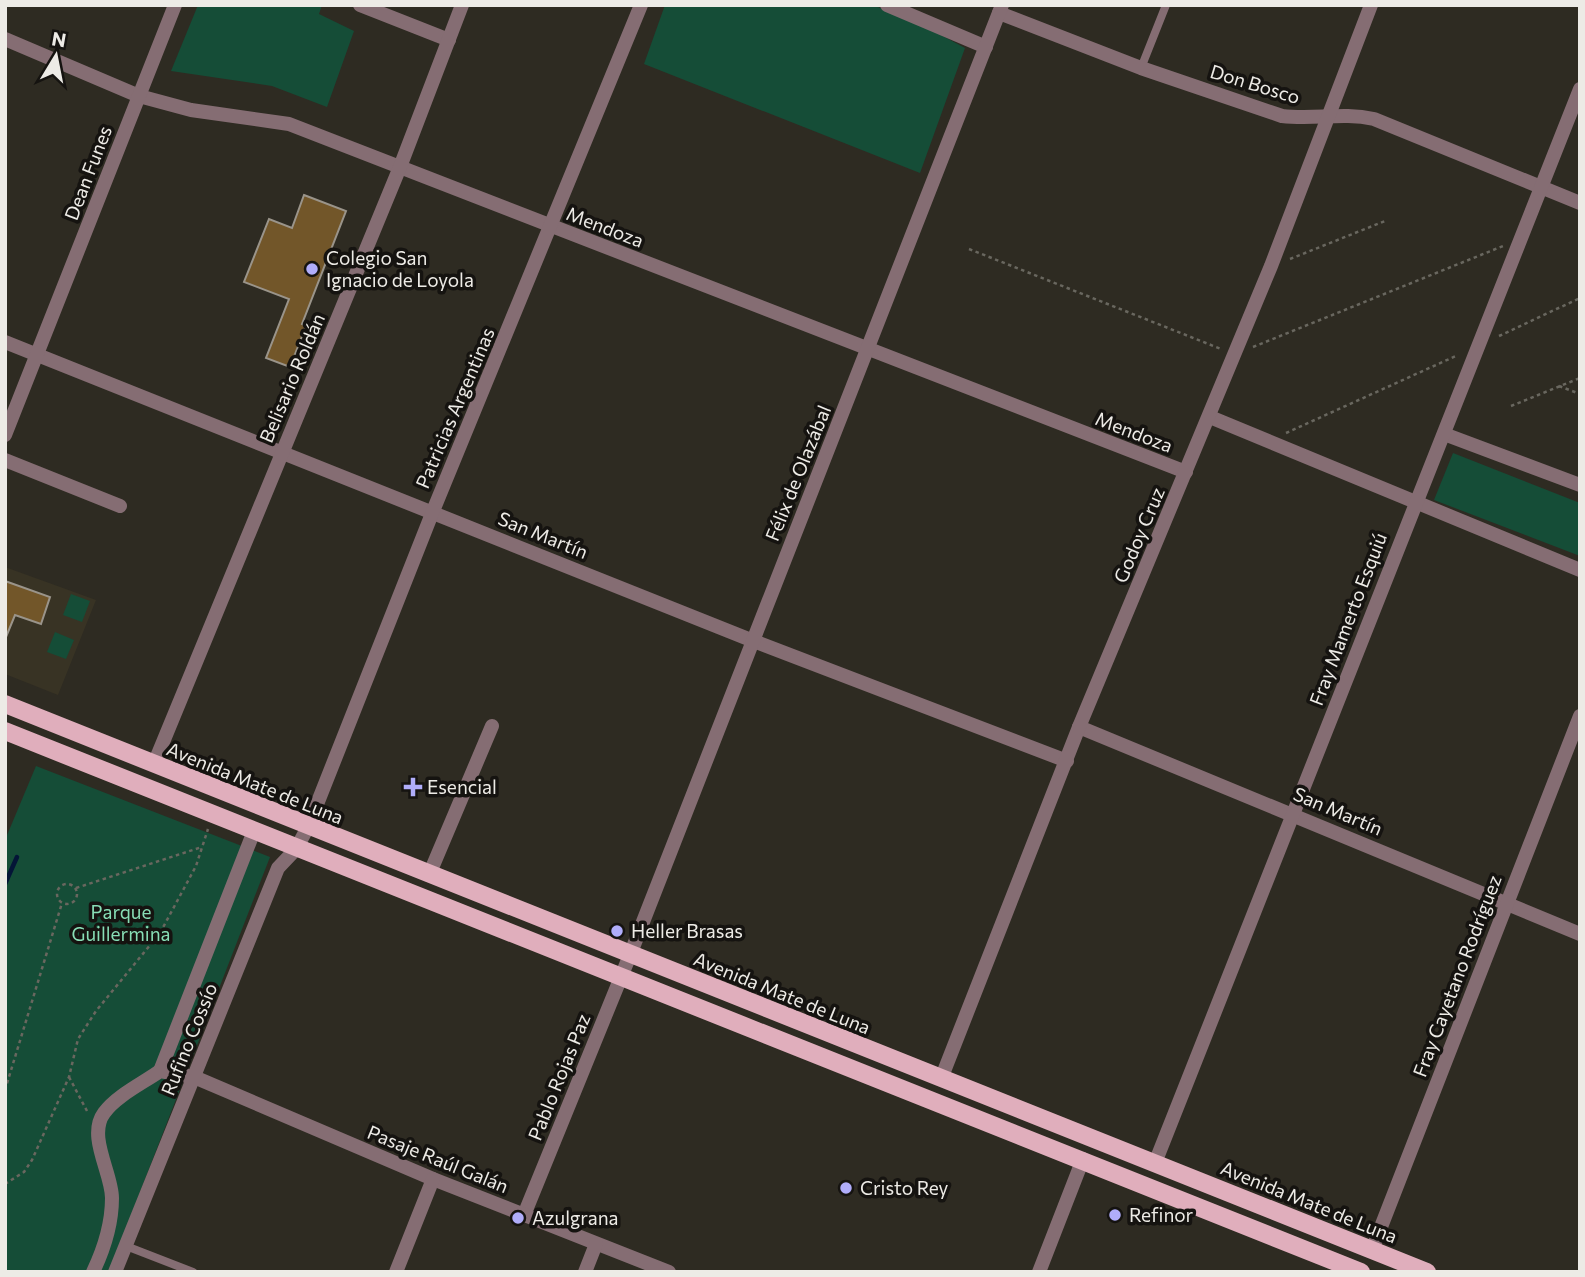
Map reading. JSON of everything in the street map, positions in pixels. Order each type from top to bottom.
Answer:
[{"type":"main road","name":"Avenida Mate de Luna","points":[[5,704],[1427,1272]]},
{"type":"main road","points":[[5,731],[1361,1272]]},
{"type":"street","name":"Dean Funes","points":[[5,435],[175,5]]},
{"type":"street","points":[[360,5],[449,40]]},
{"type":"street","name":"Belisario Roldán","points":[[154,764],[400,167],[462,5]]},
{"type":"street","name":"Patricias Argentinas","points":[[308,827],[433,511],[641,5]]},
{"type":"street","points":[[887,5],[986,47]]},
{"type":"street","name":"Godoy Cruz","points":[[941,1079],[1079,727],[1271,266],[1370,6]]},
{"type":"street","name":"Félix de Olazábal","points":[[630,955],[751,640],[1001,9]]},
{"type":"street","name":"Don Bosco","points":[[1001,9],[1141,68],[1282,116],[1307,120],[1328,115],[1352,114],[1374,119],[1580,203]]},
{"type":"street","name":"Mendoza","points":[[5,39],[139,96],[191,110],[289,124],[867,351],[1186,472]]},
{"type":"street","name":"Fray Mamerto Esquiú","points":[[1155,1163],[1580,89]]},
{"type":"street","name":"San Martín","points":[[5,342],[751,640],[1067,761]]},
{"type":"street","points":[[1210,417],[1580,570]]},
{"type":"street","points":[[1444,433],[1580,485]]},
{"type":"street","points":[[5,460],[120,506]]},
{"type":"street","name":"Fray Cayetano Rodríguez","points":[[1372,1251],[1580,716]]},
{"type":"street","points":[[429,875],[492,726]]},
{"type":"street","name":"San Martín","points":[[1079,727],[1580,934]]},
{"type":"street","name":"Rufino Cossío","points":[[115,1272],[278,868],[296,849],[308,827]]},
{"type":"street","points":[[93,1272],[104,1247],[112,1198],[99,1122],[104,1111],[160,1071],[254,831]]},
{"type":"street","name":"Pablo Rojas Paz","points":[[524,1214],[630,955]]},
{"type":"street","name":"Pasaje Raúl Galán","points":[[160,1071],[194,1077],[433,1179],[669,1272]]},
{"type":"street","points":[[1039,1272],[1083,1159]]},
{"type":"street","points":[[396,1272],[433,1179]]},
{"type":"street","points":[[585,1272],[596,1244]]},
{"type":"lane","points":[[1141,68],[1166,5]]},
{"type":"lane","points":[[125,1245],[193,1272]]},
{"type":"path","points":[[1271,266],[1385,221]]},
{"type":"path","points":[[1267,441],[1580,298]]},
{"type":"path","points":[[1511,406],[1580,377]]},
{"type":"path","points":[[1559,386],[1580,394]]},
{"type":"path","points":[[5,1184],[24,1172],[33,1160],[69,1077],[78,1039],[96,1011],[160,933],[196,866],[213,813]]},
{"type":"path","points":[[76,888],[202,847]]},
{"type":"path","points":[[5,1090],[62,903],[57,893],[59,887],[71,884],[76,888]]},
{"type":"path","points":[[62,903],[75,901],[76,888]]},
{"type":"path","points":[[69,1077],[99,1134]]},
{"type":"shaded area","points":[[5,567],[96,600],[58,695],[5,674]]},
{"type":"green space","points":[[198,5],[322,5],[319,14],[354,31],[327,107],[272,86],[171,71]]},
{"type":"green space","points":[[665,5],[873,5],[928,28],[965,48],[920,173],[644,64]]},
{"type":"green space","points":[[1453,453],[1580,503],[1580,556],[1434,500]]},
{"type":"green space","points":[[71,594],[90,601],[82,622],[63,615]]},
{"type":"green space","points":[[55,632],[74,640],[66,659],[47,652]]},
{"type":"green space","name":"Parque Guillermina","points":[[36,766],[270,857],[109,1272],[5,1272],[5,840]]},
{"type":"building","points":[[304,195],[346,211],[302,324],[306,326],[290,367],[266,358],[289,299],[244,282],[269,219],[292,228]]},
{"type":"building","points":[[5,581],[50,597],[41,624],[15,615],[6,637]]},
{"type":"waterway","points":[[5,884],[17,857]]},
{"type":"place","name":"Colegio San Ignacio de Loyola","points":[[312,269]]},
{"type":"place","name":"Esencial","points":[[413,787]]},
{"type":"place","name":"Heller Brasas","points":[[617,931]]},
{"type":"place","name":"Cristo Rey","points":[[846,1188]]},
{"type":"place","name":"Refinor","points":[[1115,1215]]},
{"type":"place","name":"Azulgrana","points":[[518,1218]]}]
